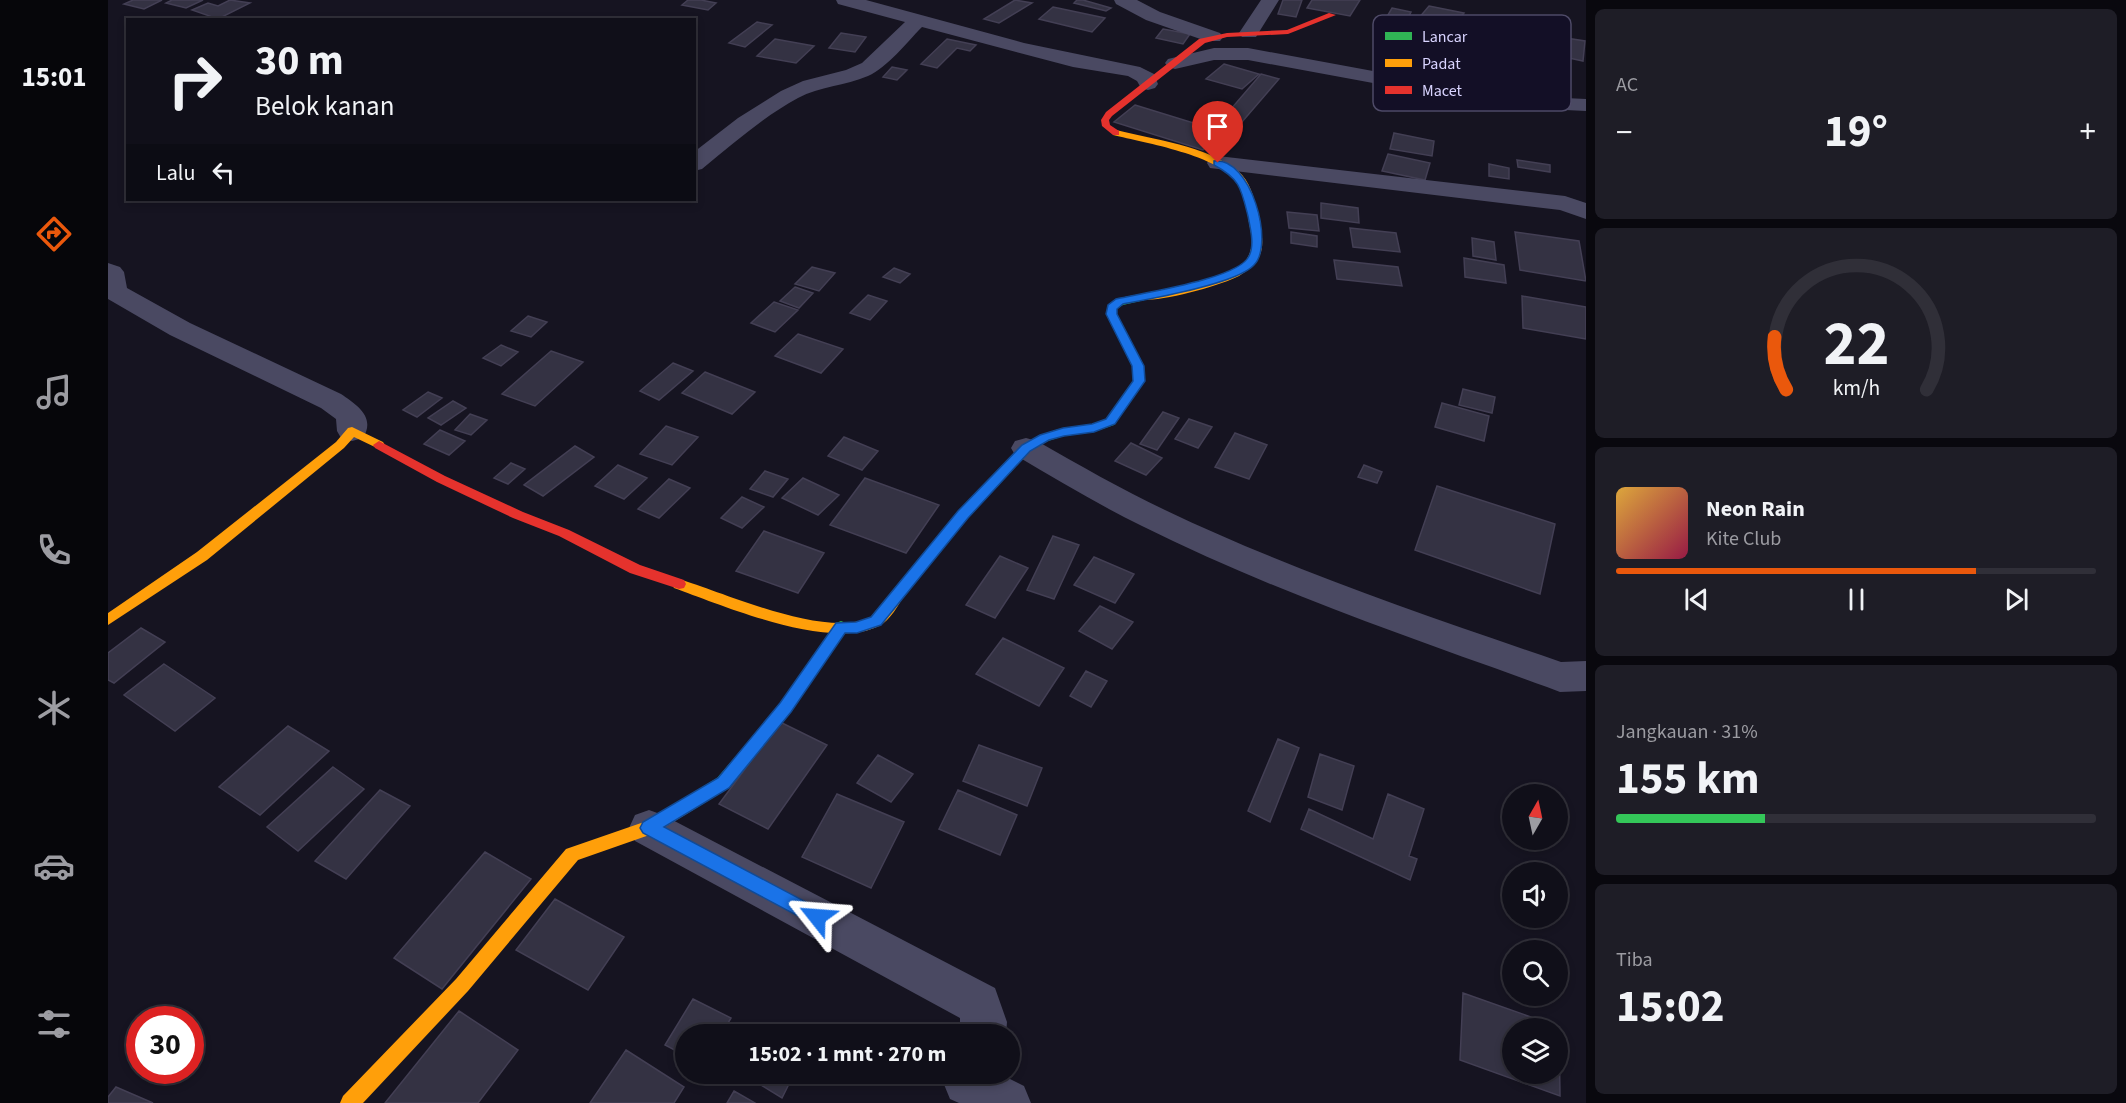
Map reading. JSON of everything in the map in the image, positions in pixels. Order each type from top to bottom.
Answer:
[{"type":"street","points":[[845,0],[1055,57],[1133,71],[1147,78],[1148,84]]},
{"type":"street","points":[[1123,0],[1153,16],[1213,37]]},
{"type":"street","points":[[1250,33],[1270,0]]},
{"type":"street","points":[[1332,15],[1303,28],[1213,37],[1189,49],[1176,63],[1109,114],[1105,120],[1106,126],[1114,132],[1218,163],[1565,203],[1586,212]]},
{"type":"street","points":[[696,162],[720,142],[794,92],[820,81],[859,72],[869,67],[919,20]]},
{"type":"street","points":[[1176,63],[1214,54],[1248,54],[1373,78]]},
{"type":"street","points":[[1571,104],[1586,105]]},
{"type":"street","points":[[352,431],[441,479],[518,515],[564,532],[635,569],[778,618],[857,628],[876,621],[963,515],[1026,448],[1044,438],[1063,432],[1094,428],[1110,422],[1139,381],[1138,366],[1112,314],[1112,307],[1120,302],[1208,281],[1240,270],[1250,264],[1256,254],[1256,231],[1247,191],[1241,179],[1233,171],[1218,163]]},
{"type":"street","points":[[108,271],[111,272],[115,292],[180,329],[331,401],[351,415],[352,431],[340,445],[202,556],[108,620]]},
{"type":"street","points":[[1026,448],[1064,472],[1132,508],[1292,578],[1560,677],[1586,676]]},
{"type":"street","points":[[350,1103],[462,984],[572,854],[649,828],[723,783],[786,708],[841,627]]},
{"type":"street","points":[[649,828],[979,1004],[984,1024]]},
{"type":"street","points":[[964,1086],[1007,1103]]},
{"type":"building","points":[[133,0],[162,0],[144,9],[124,4]]},
{"type":"building","points":[[172,0],[203,0],[186,8],[166,3]]},
{"type":"building","points":[[230,0],[250,3],[220,18],[192,10],[208,3],[218,6]]},
{"type":"building","points":[[688,0],[716,3],[708,10],[682,5]]},
{"type":"building","points":[[1015,0],[1032,3],[999,23],[984,19]]},
{"type":"building","points":[[1077,0],[1111,8],[1106,11],[1074,3]]},
{"type":"building","points":[[1283,0],[1302,0],[1296,17],[1278,14]]},
{"type":"building","points":[[1312,0],[1360,0],[1350,16],[1307,8]]},
{"type":"building","points":[[1429,6],[1464,13],[1462,15],[1421,15]]},
{"type":"building","points":[[1053,7],[1105,18],[1092,32],[1039,19]]},
{"type":"building","points":[[1392,8],[1411,12],[1410,15],[1388,15]]},
{"type":"building","points":[[757,22],[772,25],[745,47],[729,43]]},
{"type":"building","points":[[1163,29],[1190,34],[1183,44],[1156,38]]},
{"type":"building","points":[[841,33],[866,37],[855,52],[829,48]]},
{"type":"building","points":[[775,39],[814,46],[796,63],[757,56]]},
{"type":"building","points":[[947,39],[976,45],[970,51],[957,48],[937,68],[921,64]]},
{"type":"building","points":[[1571,39],[1585,41],[1583,61],[1571,58]]},
{"type":"building","points":[[1224,64],[1259,74],[1242,89],[1206,79]]},
{"type":"building","points":[[892,67],[907,70],[897,80],[883,77]]},
{"type":"building","points":[[1261,74],[1279,79],[1236,129],[1218,124]]},
{"type":"building","points":[[1135,105],[1223,132],[1203,150],[1114,122]]},
{"type":"building","points":[[1394,133],[1434,141],[1432,156],[1390,149]]},
{"type":"building","points":[[1388,154],[1430,163],[1425,180],[1382,171]]},
{"type":"building","points":[[1517,160],[1550,165],[1550,172],[1518,167]]},
{"type":"building","points":[[1489,164],[1509,168],[1509,179],[1489,176]]},
{"type":"building","points":[[1321,203],[1358,208],[1359,223],[1321,218]]},
{"type":"building","points":[[1287,212],[1317,215],[1319,231],[1289,228]]},
{"type":"building","points":[[1350,228],[1396,233],[1400,252],[1353,247]]},
{"type":"building","points":[[1291,232],[1317,236],[1317,247],[1291,243]]},
{"type":"building","points":[[1515,232],[1579,241],[1586,281],[1520,270]]},
{"type":"building","points":[[1472,238],[1494,242],[1496,260],[1473,256]]},
{"type":"building","points":[[1464,258],[1504,265],[1506,283],[1465,277]]},
{"type":"building","points":[[1334,260],[1398,267],[1402,286],[1337,279]]},
{"type":"building","points":[[812,267],[835,273],[819,291],[795,284]]},
{"type":"building","points":[[894,268],[910,274],[900,283],[883,277]]},
{"type":"building","points":[[795,287],[813,293],[799,308],[780,301]]},
{"type":"building","points":[[868,295],[887,301],[870,320],[850,313]]},
{"type":"building","points":[[1522,296],[1586,307],[1586,339],[1523,328]]},
{"type":"building","points":[[774,302],[798,310],[775,332],[751,323]]},
{"type":"building","points":[[528,316],[547,322],[531,337],[511,331]]},
{"type":"building","points":[[798,334],[843,349],[821,373],[775,356]]},
{"type":"building","points":[[501,345],[518,352],[501,366],[483,358]]},
{"type":"building","points":[[551,351],[583,362],[535,406],[502,394]]},
{"type":"building","points":[[673,363],[693,371],[659,400],[640,391]]},
{"type":"building","points":[[705,372],[755,392],[732,414],[682,393]]},
{"type":"building","points":[[1463,389],[1495,397],[1492,413],[1459,405]]},
{"type":"building","points":[[428,392],[442,398],[417,417],[403,410]]},
{"type":"building","points":[[453,401],[466,408],[441,425],[428,418]]},
{"type":"building","points":[[1442,403],[1489,416],[1484,441],[1435,427]]},
{"type":"building","points":[[1163,412],[1179,418],[1157,450],[1140,444]]},
{"type":"building","points":[[470,414],[487,420],[471,435],[455,430]]},
{"type":"building","points":[[1189,419],[1212,427],[1198,448],[1175,439]]},
{"type":"building","points":[[666,426],[698,437],[672,465],[640,454]]},
{"type":"building","points":[[440,430],[465,441],[449,455],[424,444]]},
{"type":"building","points":[[1235,433],[1267,445],[1249,479],[1215,467]]},
{"type":"building","points":[[844,437],[878,451],[862,470],[828,456]]},
{"type":"building","points":[[1131,443],[1162,458],[1146,475],[1115,461]]},
{"type":"building","points":[[575,446],[594,457],[543,496],[524,485]]},
{"type":"building","points":[[511,463],[525,469],[508,484],[494,478]]},
{"type":"building","points":[[618,465],[647,478],[624,499],[595,486]]},
{"type":"building","points":[[1364,465],[1382,472],[1377,483],[1358,477]]},
{"type":"building","points":[[765,471],[788,479],[773,497],[750,489]]},
{"type":"building","points":[[803,478],[839,495],[818,515],[782,498]]},
{"type":"building","points":[[865,478],[939,505],[906,553],[830,525]]},
{"type":"building","points":[[669,479],[690,488],[659,518],[638,509]]},
{"type":"building","points":[[1437,486],[1555,524],[1540,594],[1415,550]]},
{"type":"building","points":[[742,497],[764,507],[742,528],[721,518]]},
{"type":"building","points":[[764,531],[824,553],[798,593],[736,571]]},
{"type":"building","points":[[1053,536],[1079,545],[1054,599],[1027,590]]},
{"type":"building","points":[[1000,556],[1028,568],[995,618],[966,605]]},
{"type":"building","points":[[1094,557],[1134,574],[1115,603],[1074,585]]},
{"type":"building","points":[[1100,606],[1133,622],[1112,649],[1079,631]]},
{"type":"building","points":[[141,628],[165,642],[114,683],[108,680],[108,653]]},
{"type":"building","points":[[1003,638],[1064,668],[1039,706],[976,674]]},
{"type":"building","points":[[164,664],[215,698],[175,731],[124,695]]},
{"type":"building","points":[[1086,671],[1107,681],[1091,707],[1070,696]]},
{"type":"building","points":[[780,722],[827,745],[768,829],[719,804]]},
{"type":"building","points":[[288,726],[329,751],[260,815],[219,787]]},
{"type":"building","points":[[1278,739],[1299,748],[1270,822],[1248,811]]},
{"type":"building","points":[[979,745],[1042,768],[1027,806],[963,781]]},
{"type":"building","points":[[1320,754],[1354,766],[1342,810],[1308,797]]},
{"type":"building","points":[[878,755],[913,774],[891,802],[857,783]]},
{"type":"building","points":[[333,767],[364,789],[298,851],[267,827]]},
{"type":"building","points":[[380,790],[410,806],[346,879],[315,861]]},
{"type":"building","points":[[958,790],[1017,815],[1000,855],[939,829]]},
{"type":"building","points":[[837,794],[904,822],[871,888],[802,857]]},
{"type":"building","points":[[1388,794],[1424,809],[1409,856],[1417,859],[1410,880],[1301,829],[1309,809],[1373,839]]},
{"type":"building","points":[[485,852],[531,879],[442,989],[394,958]]},
{"type":"building","points":[[555,899],[624,937],[588,990],[516,950]]},
{"type":"building","points":[[1463,993],[1534,1018],[1502,1018],[1502,1075],[1460,1060]]},
{"type":"building","points":[[693,999],[731,1018],[727,1024],[678,1024]]},
{"type":"building","points":[[459,1011],[518,1050],[478,1103],[385,1103]]},
{"type":"building","points":[[675,1029],[675,1050],[665,1045]]},
{"type":"building","points":[[626,1050],[675,1081],[675,1084],[684,1087],[674,1103],[590,1103]]},
{"type":"building","points":[[759,1084],[789,1084],[782,1098]]},
{"type":"building","points":[[1527,1084],[1560,1084],[1560,1096]]},
{"type":"building","points":[[116,1087],[153,1103],[108,1103],[108,1097]]},
{"type":"building","points":[[734,1091],[755,1103],[727,1103]]},
{"type":"traffic: fast","points":[[898,594],[963,515],[1026,448],[1044,438],[1063,432],[1094,428],[1110,422],[1139,381],[1138,366],[1112,314],[1112,307],[1120,302],[1145,297]]},
{"type":"traffic: fast","points":[[687,805],[723,783],[786,708],[841,627]]},
{"type":"traffic: slow","points":[[1116,133],[1192,152],[1221,164],[1233,172],[1242,181],[1247,192],[1256,232],[1257,247],[1254,257],[1247,266],[1235,274],[1204,285],[1145,297]]},
{"type":"traffic: slow","points":[[108,620],[202,556],[340,445],[352,431],[379,445]]},
{"type":"traffic: slow","points":[[679,584],[777,617],[805,624],[832,627],[855,627],[874,622],[898,594]]},
{"type":"traffic: slow","points":[[350,1103],[462,985],[572,854],[649,828],[687,805]]},
{"type":"traffic: jam","points":[[1116,133],[1106,126],[1105,120],[1109,114],[1202,41],[1227,35],[1288,32],[1332,15]]},
{"type":"traffic: jam","points":[[379,445],[441,479],[518,515],[564,533],[635,569],[679,584]]},
{"type":"route","points":[[817,917],[649,828],[723,783],[786,708],[841,627],[857,628],[876,621],[963,515],[1026,448],[1044,438],[1063,432],[1094,428],[1110,422],[1139,381],[1138,366],[1112,314],[1112,307],[1120,302],[1142,296],[1178,290],[1208,281],[1240,270],[1250,264],[1256,254],[1256,231],[1247,191],[1241,179],[1233,171],[1218,163]]}]
